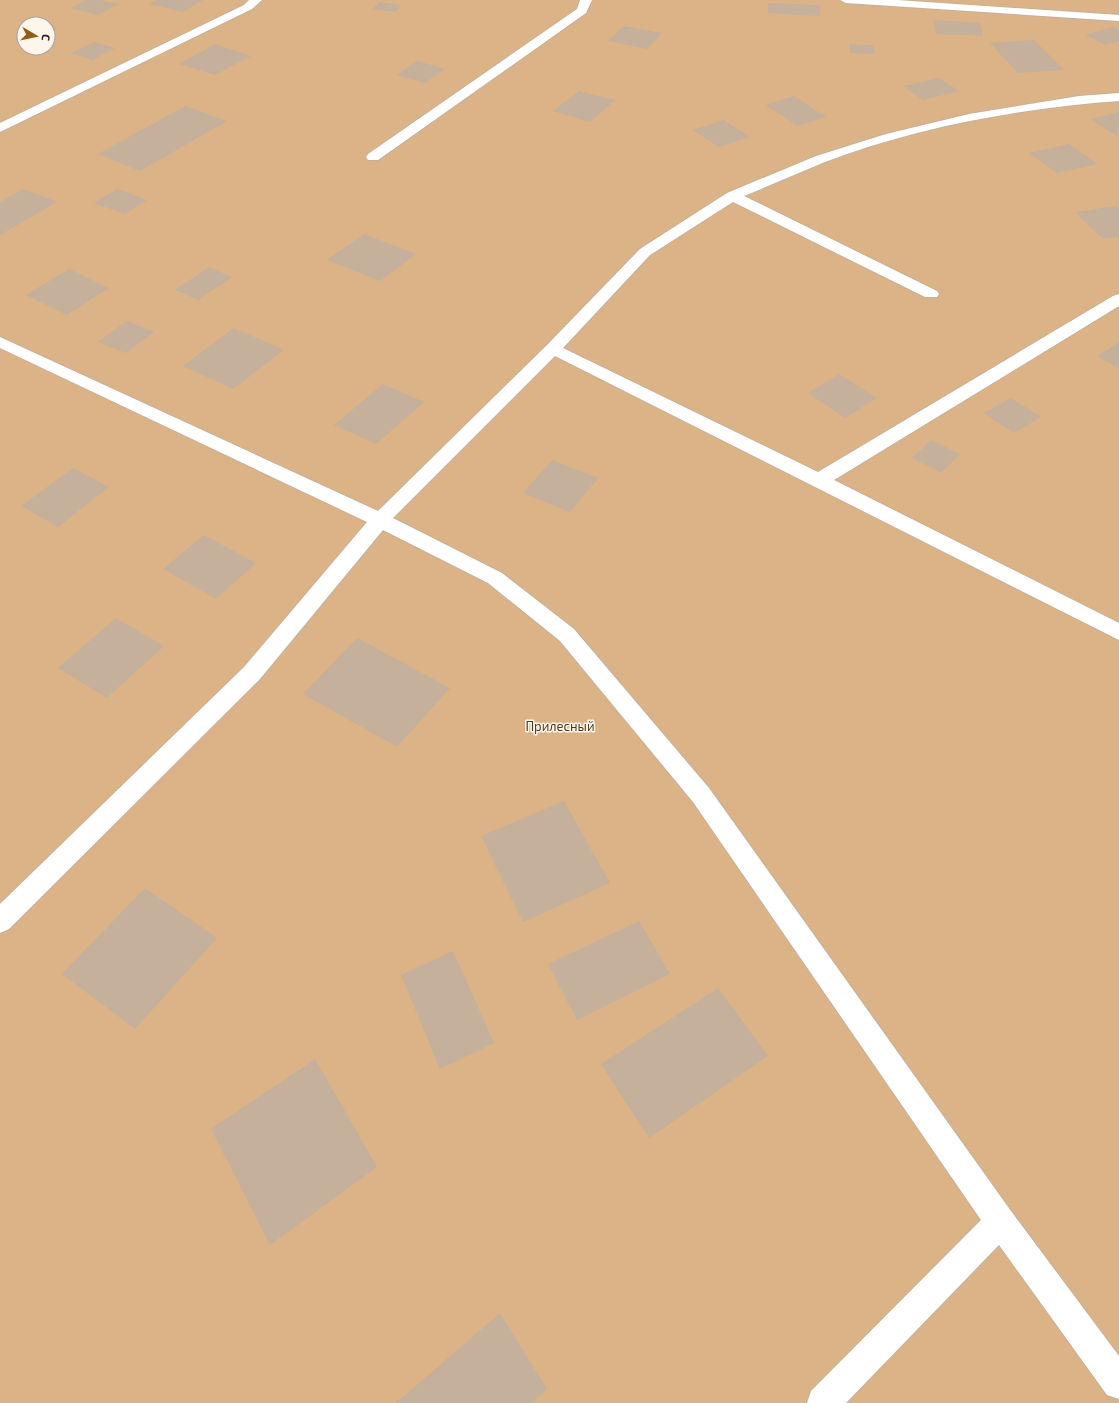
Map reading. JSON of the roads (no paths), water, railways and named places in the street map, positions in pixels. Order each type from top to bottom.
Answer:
[{"type":"street","points":[[0,128],[248,7],[256,0]]},
{"type":"street","points":[[373,157],[582,11],[586,0]]},
{"type":"street","points":[[846,0],[1119,18]]},
{"type":"street","points":[[0,921],[252,673],[380,520],[553,349],[645,252],[732,196],[821,159],[891,137],[969,118],[1079,100],[1119,97]]},
{"type":"street","points":[[732,196],[932,294]]},
{"type":"street","points":[[819,480],[1119,299]]},
{"type":"street","points":[[0,342],[380,520],[495,578],[567,635],[701,795],[1000,1222],[1119,1383]]},
{"type":"street","points":[[553,349],[819,480],[1119,632]]},
{"type":"street","points":[[823,1403],[1000,1222]]},
{"type":"park label","name":"Прилесный","points":[[560,726]]}]
